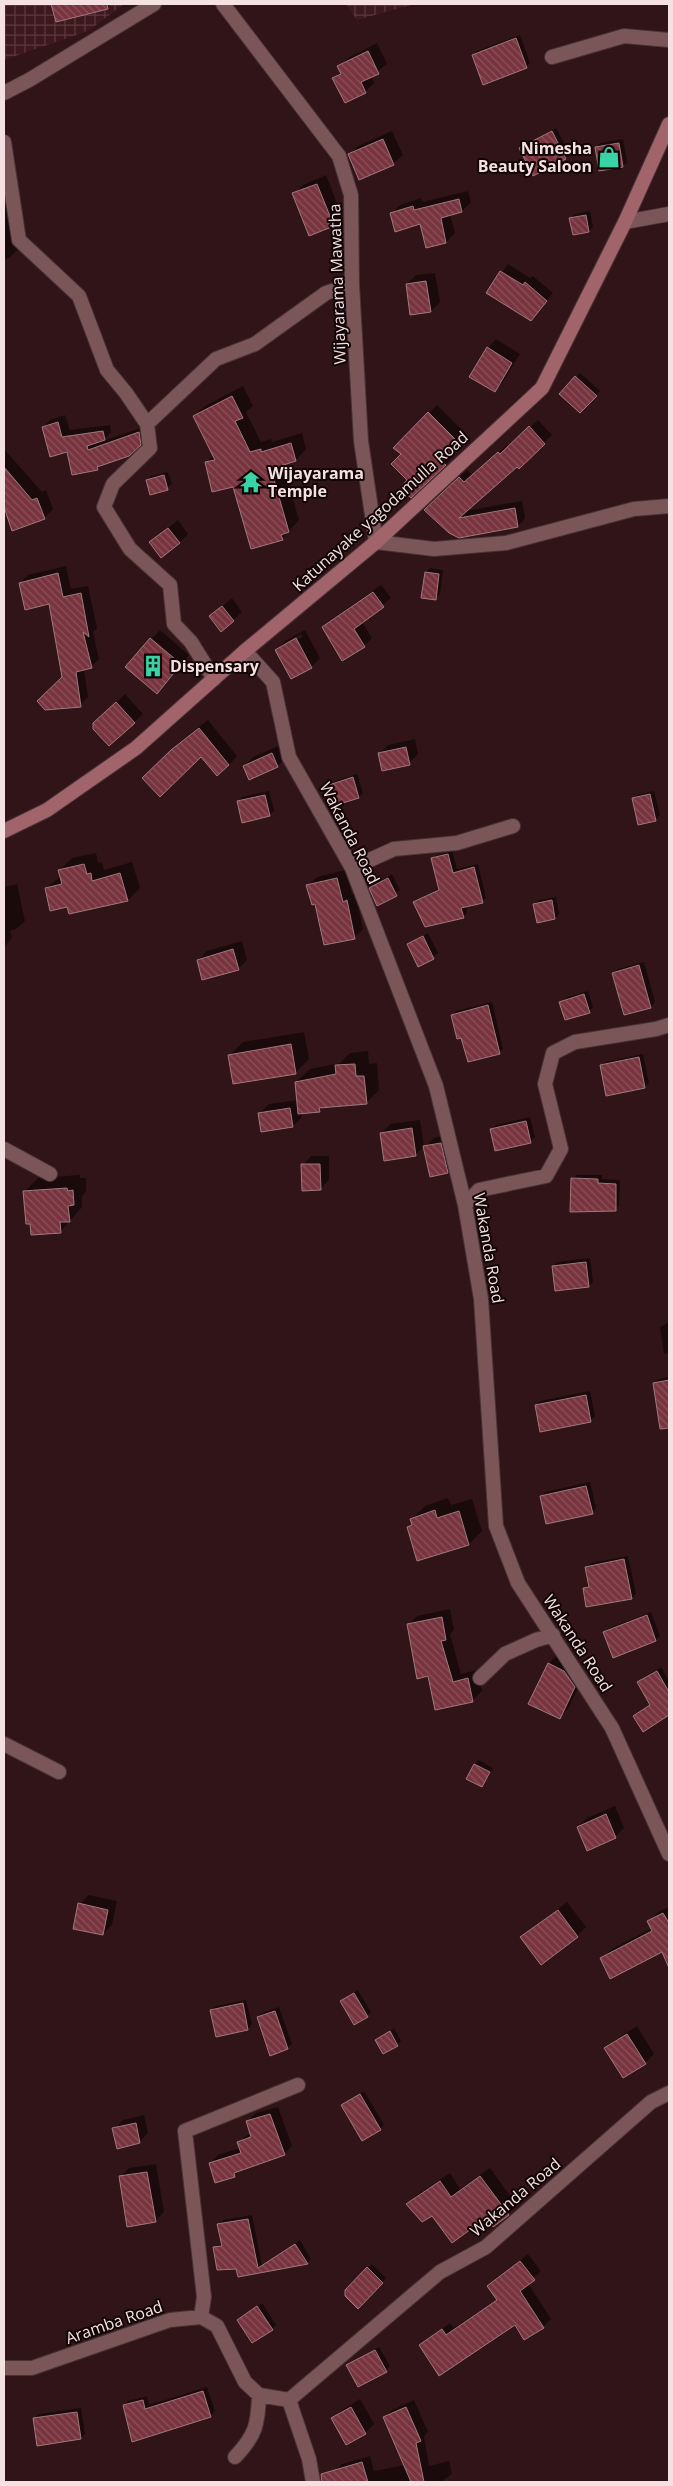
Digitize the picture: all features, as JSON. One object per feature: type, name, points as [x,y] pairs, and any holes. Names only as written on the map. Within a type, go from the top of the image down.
[{"type":"main road","name":"Katunayake yagodamulla Road","points":[[4,831],[47,810],[136,748],[245,651],[376,542],[542,388],[625,222],[669,124]]},
{"type":"street","points":[[4,93],[29,80],[154,4]]},
{"type":"street","name":"Wijayarama Mawatha","points":[[222,4],[339,156],[351,195],[352,284],[361,442],[376,542]]},
{"type":"street","points":[[552,57],[624,36],[669,40]]},
{"type":"street","points":[[4,142],[19,240],[80,296],[107,370],[148,428],[150,448],[113,484],[104,507],[130,549],[170,585],[174,624],[191,642],[214,679]]},
{"type":"street","points":[[625,222],[669,214]]},
{"type":"street","points":[[148,428],[216,359],[255,344],[326,293],[352,284]]},
{"type":"street","points":[[376,542],[434,549],[506,543],[634,509],[669,506]]},
{"type":"street","name":"Wakanda Road","points":[[245,651],[273,682],[289,756],[352,868],[436,1086],[465,1205],[481,1299],[496,1526],[518,1583],[612,1728],[669,1854]]},
{"type":"street","points":[[352,868],[394,849],[457,843],[513,826]]},
{"type":"street","points":[[465,1205],[479,1190],[546,1176],[561,1149],[545,1084],[553,1053],[575,1042],[656,1029],[669,1025]]},
{"type":"street","points":[[4,1149],[50,1174]]},
{"type":"street","points":[[480,1678],[505,1654],[536,1640],[553,1635]]},
{"type":"street","points":[[4,1744],[59,1772]]},
{"type":"street","points":[[298,2085],[185,2131],[204,2297],[201,2317],[217,2326],[246,2382],[259,2395],[289,2400],[309,2459],[313,2482]]},
{"type":"street","name":"Wakanda Road","points":[[289,2400],[440,2272],[486,2247],[651,2102],[669,2093]]},
{"type":"street","name":"Aramba Road","points":[[4,2368],[32,2368],[170,2320],[201,2317]]},
{"type":"street","points":[[235,2457],[250,2441],[258,2419],[259,2395]]},
{"type":"shaded area","points":[[4,4],[124,4],[88,31],[4,60]]},
{"type":"shaded area","points":[[346,4],[415,4],[357,20]]},
{"type":"building","points":[[51,4],[107,4],[108,9],[56,22]]},
{"type":"building","points":[[516,38],[527,68],[483,85],[472,55]]},
{"type":"building","points":[[368,51],[379,74],[361,82],[366,93],[345,103],[332,78],[341,74],[337,66]]},
{"type":"building","points":[[552,131],[566,159],[533,176],[519,148]]},
{"type":"building","points":[[383,139],[394,165],[359,180],[348,154]]},
{"type":"building","name":"Nimesha Beauty Saloon","points":[[619,143],[623,167],[599,171],[595,147]]},
{"type":"building","points":[[317,184],[334,226],[309,236],[292,193]]},
{"type":"building","points":[[459,199],[462,212],[441,218],[446,243],[426,248],[420,224],[395,232],[390,213],[413,206],[414,210]]},
{"type":"building","points":[[586,215],[589,232],[573,235],[569,218]]},
{"type":"building","points":[[500,271],[523,285],[525,282],[547,301],[531,321],[486,293]]},
{"type":"building","points":[[426,281],[431,312],[410,315],[406,284]]},
{"type":"building","points":[[487,347],[512,363],[495,392],[469,377]]},
{"type":"building","points":[[575,376],[597,396],[580,413],[559,394]]},
{"type":"building","points":[[232,396],[243,418],[235,421],[250,452],[261,449],[261,452],[291,443],[296,461],[271,469],[289,532],[281,535],[283,540],[251,549],[233,487],[212,492],[205,462],[215,460],[193,416]]},
{"type":"building","points":[[428,412],[459,443],[441,461],[446,465],[411,498],[400,488],[407,480],[391,464],[401,454],[393,448]]},
{"type":"building","points":[[58,422],[62,437],[103,431],[105,440],[87,446],[88,450],[139,432],[141,445],[129,456],[97,467],[98,470],[72,475],[67,452],[50,457],[42,427]]},
{"type":"building","points":[[529,426],[545,444],[519,469],[517,467],[459,518],[515,508],[518,527],[459,538],[449,533],[424,510],[459,477],[464,482],[498,452],[500,454]]},
{"type":"building","points":[[4,467],[32,500],[37,498],[45,519],[12,531],[4,507]]},
{"type":"building","points":[[164,475],[168,490],[150,495],[146,480]]},
{"type":"building","points":[[168,528],[180,543],[161,558],[149,542]]},
{"type":"building","points":[[425,572],[439,574],[436,600],[421,598]]},
{"type":"building","points":[[58,573],[63,597],[81,593],[89,637],[83,632],[92,668],[76,672],[81,707],[45,710],[37,701],[62,677],[49,604],[25,610],[19,583]]},
{"type":"building","points":[[373,592],[384,607],[354,629],[365,647],[342,661],[322,627]]},
{"type":"building","points":[[222,606],[234,621],[221,632],[209,616]]},
{"type":"building","name":"Dispensary","points":[[150,638],[181,664],[157,694],[125,667]]},
{"type":"building","points":[[296,638],[312,668],[291,679],[275,650]]},
{"type":"building","points":[[116,702],[135,723],[109,746],[93,729],[93,723]]},
{"type":"building","points":[[199,728],[229,765],[217,776],[201,757],[160,797],[142,778],[171,750]]},
{"type":"building","points":[[406,747],[410,765],[382,771],[378,753]]},
{"type":"building","points":[[272,753],[278,767],[249,780],[243,766]]},
{"type":"building","points":[[353,777],[359,798],[336,805],[329,785]]},
{"type":"building","points":[[650,794],[656,821],[638,825],[632,798]]},
{"type":"building","points":[[265,795],[270,816],[242,823],[237,801]]},
{"type":"building","points":[[448,854],[453,873],[474,867],[483,903],[461,908],[464,918],[425,927],[413,902],[439,890],[431,858]]},
{"type":"building","points":[[84,864],[87,874],[91,873],[92,881],[120,873],[128,901],[69,914],[67,907],[50,911],[45,888],[62,884],[58,870]]},
{"type":"building","points":[[337,878],[343,902],[347,900],[355,939],[324,945],[315,904],[312,905],[306,885]]},
{"type":"building","points":[[388,878],[397,896],[377,906],[369,888]]},
{"type":"building","points":[[552,900],[555,919],[537,923],[533,904]]},
{"type":"building","points":[[423,936],[434,959],[418,967],[407,944]]},
{"type":"building","points":[[233,949],[239,970],[202,980],[197,960]]},
{"type":"building","points":[[639,965],[651,1008],[624,1015],[612,973]]},
{"type":"building","points":[[584,994],[590,1013],[565,1020],[559,1002]]},
{"type":"building","points":[[488,1005],[500,1054],[468,1062],[461,1038],[457,1039],[451,1015]]},
{"type":"building","points":[[291,1044],[296,1074],[233,1084],[228,1055]]},
{"type":"building","points":[[639,1057],[645,1088],[606,1096],[600,1065]]},
{"type":"building","points":[[355,1064],[356,1076],[364,1076],[367,1104],[319,1108],[320,1112],[298,1114],[295,1082],[336,1074],[335,1065]]},
{"type":"building","points":[[290,1108],[293,1127],[261,1132],[258,1113]]},
{"type":"building","points":[[526,1121],[531,1143],[495,1151],[490,1129]]},
{"type":"building","points":[[412,1128],[416,1156],[384,1161],[380,1133]]},
{"type":"building","points":[[441,1143],[448,1173],[430,1177],[423,1146]]},
{"type":"building","points":[[301,1164],[320,1164],[321,1190],[302,1191]]},
{"type":"building","points":[[571,1178],[598,1179],[598,1183],[616,1184],[616,1211],[570,1212]]},
{"type":"building","points":[[67,1188],[68,1191],[73,1190],[74,1205],[68,1206],[70,1222],[60,1222],[61,1233],[31,1235],[30,1224],[26,1224],[23,1191]]},
{"type":"building","points":[[586,1262],[589,1287],[555,1291],[552,1266]]},
{"type":"building","points":[[669,1380],[669,1428],[660,1429],[653,1383]]},
{"type":"building","points":[[586,1395],[591,1422],[540,1432],[535,1405]]},
{"type":"building","points":[[586,1486],[593,1514],[546,1524],[540,1496]]},
{"type":"building","points":[[435,1510],[437,1518],[459,1511],[469,1545],[417,1561],[407,1527],[412,1525],[410,1519]]},
{"type":"building","points":[[624,1559],[632,1599],[586,1607],[583,1588],[589,1587],[585,1567]]},
{"type":"building","points":[[647,1615],[656,1641],[613,1658],[603,1632]]},
{"type":"building","points":[[442,1617],[446,1640],[441,1641],[453,1682],[468,1678],[473,1702],[435,1710],[428,1676],[417,1679],[407,1624]]},
{"type":"building","points":[[548,1663],[564,1671],[575,1687],[560,1719],[528,1704]]},
{"type":"building","points":[[657,1671],[669,1692],[669,1715],[643,1732],[633,1716],[650,1705],[637,1682]]},
{"type":"building","points":[[474,1764],[490,1772],[482,1787],[466,1779]]},
{"type":"building","points":[[606,1814],[616,1838],[587,1851],[577,1827]]},
{"type":"building","points":[[78,1903],[108,1910],[103,1935],[73,1929]]},
{"type":"building","points":[[558,1910],[578,1937],[541,1965],[520,1937]]},
{"type":"building","points":[[663,1913],[669,1923],[669,1968],[662,1952],[610,1979],[600,1958],[652,1931],[647,1921]]},
{"type":"building","points":[[354,1993],[368,2017],[354,2025],[340,2001]]},
{"type":"building","points":[[243,2003],[248,2030],[216,2037],[210,2010]]},
{"type":"building","points":[[275,2011],[288,2049],[270,2056],[257,2017]]},
{"type":"building","points":[[390,2031],[398,2046],[383,2054],[375,2040]]},
{"type":"building","points":[[627,2034],[646,2064],[623,2078],[604,2048]]},
{"type":"building","points":[[360,2094],[381,2130],[362,2141],[341,2105]]},
{"type":"building","points":[[270,2114],[285,2155],[234,2173],[235,2177],[215,2183],[209,2163],[241,2153],[237,2142],[251,2137],[246,2121]]},
{"type":"building","points":[[136,2123],[140,2143],[117,2149],[112,2128]]},
{"type":"building","points":[[147,2172],[156,2222],[127,2227],[119,2176]]},
{"type":"building","points":[[480,2176],[509,2215],[493,2227],[486,2218],[452,2243],[432,2216],[422,2222],[406,2204],[440,2181],[451,2197]]},
{"type":"building","points":[[248,2219],[258,2268],[295,2244],[308,2264],[238,2277],[236,2269],[217,2270],[213,2247],[222,2246],[217,2224]]},
{"type":"building","points":[[520,2261],[535,2280],[520,2291],[544,2328],[524,2340],[515,2325],[439,2376],[419,2345],[442,2329],[446,2335],[497,2300],[487,2286]]},
{"type":"building","points":[[367,2267],[383,2283],[358,2309],[345,2296],[345,2290]]},
{"type":"building","points":[[257,2306],[273,2330],[252,2343],[237,2320]]},
{"type":"building","points":[[375,2350],[387,2372],[358,2387],[346,2365]]},
{"type":"building","points":[[203,2391],[211,2417],[132,2442],[123,2405],[143,2400],[145,2409]]},
{"type":"building","points":[[351,2407],[366,2434],[346,2445],[331,2418]]},
{"type":"building","points":[[406,2407],[421,2441],[416,2443],[424,2482],[411,2482],[383,2417]]},
{"type":"building","points":[[77,2412],[81,2439],[37,2446],[33,2418]]},
{"type":"building","points":[[362,2462],[368,2482],[322,2482],[321,2474]]},
{"type":"place","name":"Nimesha Beauty Saloon","points":[[609,157]]},
{"type":"place","name":"Wijayarama Temple","points":[[251,482]]},
{"type":"place","name":"Dispensary","points":[[153,666]]}]
